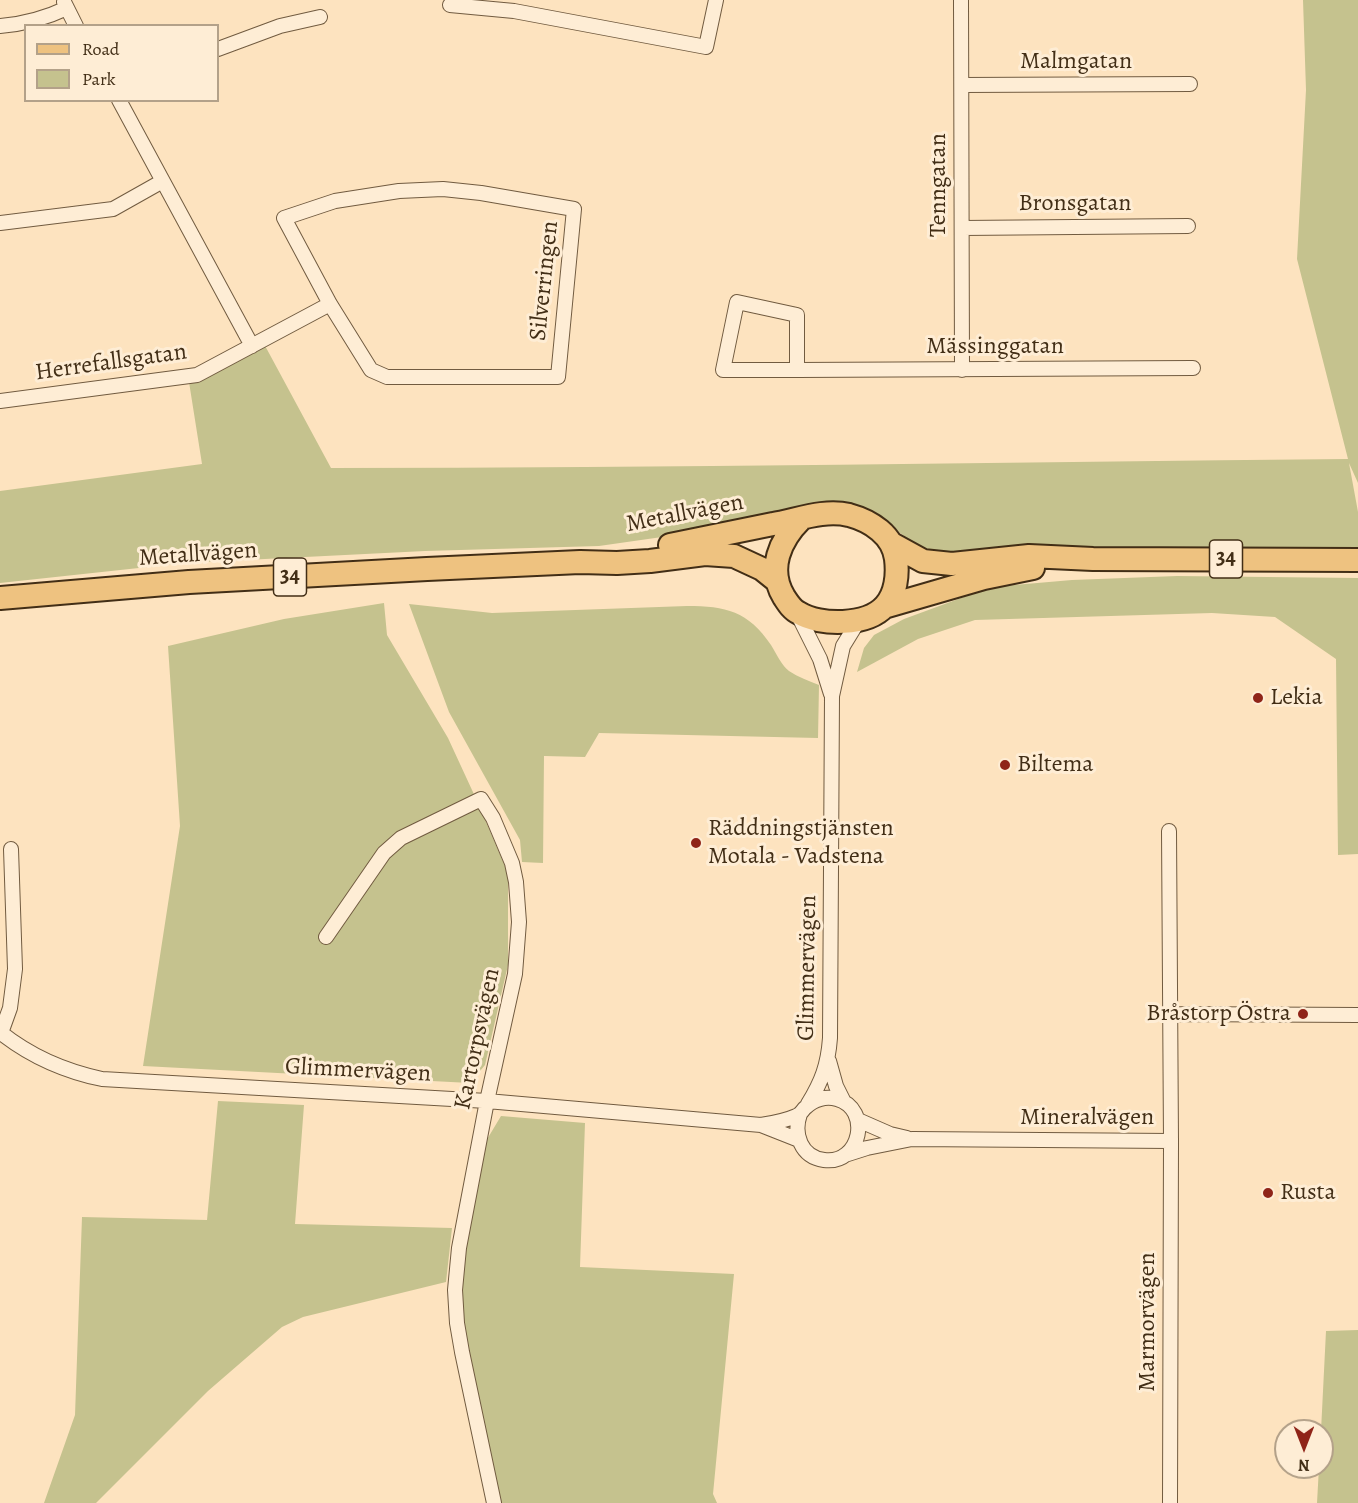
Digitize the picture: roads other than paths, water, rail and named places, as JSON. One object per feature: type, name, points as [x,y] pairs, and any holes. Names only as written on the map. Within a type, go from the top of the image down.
[{"type":"main road","name":"34","points":[[801,519],[831,513],[861,519],[883,533],[892,544],[923,561],[934,563],[952,564],[1029,556],[1093,559],[1358,560]]},
{"type":"main road","points":[[777,581],[776,564],[781,546],[791,528],[801,519]]},
{"type":"main road","name":"Metallvägen","points":[[580,562],[801,519]]},
{"type":"main road","points":[[884,607],[895,587],[897,576],[896,555],[892,544]]},
{"type":"main road","name":"Metallvägen","points":[[0,598],[201,582],[580,562],[628,563],[720,554],[734,556],[749,563],[777,581]]},
{"type":"main road","name":"34","points":[[777,581],[786,600],[797,613],[820,621],[835,622],[859,620],[884,607],[984,578],[1093,559]]},
{"type":"street","points":[[450,5],[513,11],[706,47],[716,0]]},
{"type":"street","name":"Tenngatan","points":[[961,0],[962,370]]},
{"type":"street","points":[[25,24],[46,18],[65,4],[75,24]]},
{"type":"street","points":[[219,49],[280,26],[320,17]]},
{"type":"street","points":[[0,26],[24,24]]},
{"type":"street","name":"Malmgatan","points":[[962,85],[1190,84]]},
{"type":"street","points":[[119,102],[252,346],[330,304]]},
{"type":"street","points":[[0,223],[113,209],[161,182]]},
{"type":"street","name":"Silverringen","points":[[443,189],[574,209],[558,376],[387,377],[371,370],[330,304],[284,218],[335,201],[399,191],[443,189]]},
{"type":"street","name":"Bronsgatan","points":[[962,228],[1188,226]]},
{"type":"street","name":"Mässinggatan","points":[[797,370],[796,315],[737,302],[723,370],[797,370],[962,370],[1193,368]]},
{"type":"street","name":"Herrefallsgatan","points":[[0,401],[197,375],[252,346]]},
{"type":"street","name":"Glimmervägen","points":[[797,613],[820,659],[831,696]]},
{"type":"street","name":"Glimmervägen","points":[[858,1120],[844,1102],[836,1086],[829,1061],[831,696],[843,646],[859,620]]},
{"type":"street","name":"Kartorpsvägen","points":[[326,937],[384,853],[401,838],[481,799],[493,818],[512,863],[519,922],[515,974],[459,1248],[455,1290],[462,1352],[494,1503]]},
{"type":"street","name":"Mineralvägen","points":[[858,1120],[890,1134],[912,1139],[1171,1141],[1169,831]]},
{"type":"street","points":[[1,1032],[10,1008],[15,969],[10,849]]},
{"type":"street","points":[[1171,1014],[1358,1015]]},
{"type":"street","name":"Glimmervägen","points":[[1,1032],[15,1044],[47,1061],[102,1079],[488,1101],[761,1125],[799,1140]]},
{"type":"street","name":"Glimmervägen","points":[[829,1061],[818,1088],[803,1110],[797,1127],[799,1140],[803,1148],[816,1158],[832,1160],[845,1155]]},
{"type":"street","name":"Glimmervägen","points":[[761,1125],[785,1120],[813,1102],[828,1098],[844,1102]]},
{"type":"street","points":[[845,1155],[851,1150],[859,1136],[858,1120]]},
{"type":"street","name":"Mineralvägen","points":[[845,1155],[912,1139]]},
{"type":"street","name":"Marmorvägen","points":[[1170,1503],[1171,1141]]},
{"type":"place","name":"Lekia","points":[[1258,698]]},
{"type":"place","name":"Biltema","points":[[1005,765]]},
{"type":"place","name":"Räddningstjänsten Motala - Vadstena","points":[[696,843]]},
{"type":"place","name":"Bråstorp Östra","points":[[1303,1014]]},
{"type":"place","name":"Rusta","points":[[1268,1193]]}]
